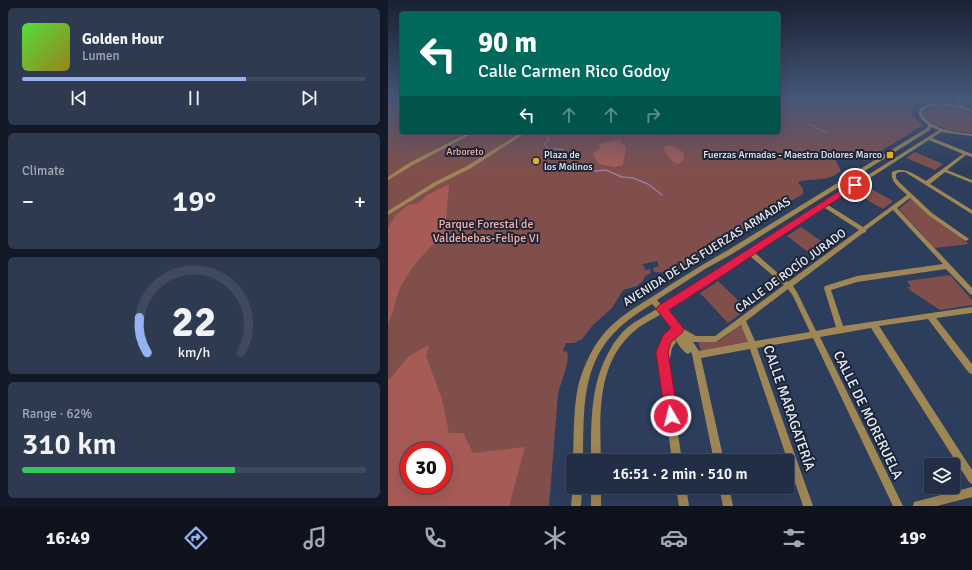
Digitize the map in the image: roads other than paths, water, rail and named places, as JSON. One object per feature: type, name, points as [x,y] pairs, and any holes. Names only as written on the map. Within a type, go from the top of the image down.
[{"type":"street","points":[[927,122],[948,131],[972,135]]},
{"type":"street","name":"AVENIDA DE LAS FUERZAS ARMADAS","points":[[578,454],[580,403],[584,380],[594,355],[605,338],[618,325],[631,314],[703,268],[929,129],[930,124]]},
{"type":"street","name":"AVENIDA DE LAS FUERZAS ARMADAS","points":[[596,454],[598,388],[604,368],[615,347],[625,335],[636,325],[725,270],[748,253],[928,138],[938,132],[948,131]]},
{"type":"street","points":[[388,179],[412,164],[469,134]]},
{"type":"street","points":[[388,213],[435,184],[469,167],[522,134]]},
{"type":"street","points":[[928,138],[972,156]]},
{"type":"street","points":[[926,184],[965,154]]},
{"type":"street","points":[[966,239],[930,214],[894,178],[894,172],[902,170],[906,171],[972,212]]},
{"type":"street","points":[[944,170],[972,182]]},
{"type":"street","name":"CALLE DE ROCÍO JURADO","points":[[676,337],[713,340],[864,231],[910,195]]},
{"type":"street","points":[[824,205],[864,231]]},
{"type":"street","points":[[894,208],[972,292]]},
{"type":"street","points":[[748,253],[752,254],[789,286]]},
{"type":"street","points":[[841,330],[827,288],[857,280],[948,266]]},
{"type":"street","name":"CALLE DE MORERUELA","points":[[789,286],[815,335],[898,506]]},
{"type":"street","points":[[653,300],[661,309],[676,337],[688,350]]},
{"type":"street","points":[[696,355],[873,324],[972,310]]},
{"type":"street","points":[[930,316],[972,370]]},
{"type":"street","name":"CALLE MARAGATERÍA","points":[[742,320],[753,346],[808,506]]},
{"type":"street","points":[[873,324],[972,479]]},
{"type":"street","points":[[667,355],[668,346],[676,337]]},
{"type":"street","points":[[676,454],[662,352],[667,339],[676,337],[694,350],[696,355],[717,454]]},
{"type":"street","points":[[918,506],[972,492]]},
{"type":"street","points":[[576,506],[577,494]]},
{"type":"street","points":[[596,494],[596,506]]},
{"type":"street","points":[[682,494],[684,506]]},
{"type":"street","points":[[725,494],[728,506]]},
{"type":"waterway","points":[[809,124],[827,133]]},
{"type":"waterway","points":[[548,134],[549,140],[544,144],[549,149],[562,149],[575,164]]},
{"type":"waterway","points":[[575,164],[596,171],[606,170],[622,177],[633,178],[648,184],[662,195]]},
{"type":"place","name":"Fuerzas Armadas - Maestra Dolores Marco","points":[[890,155]]},
{"type":"place","name":"Plaza de los Molinos","points":[[536,161]]},
{"type":"park label","name":"Arboreto","points":[[465,152]]},
{"type":"park label","name":"Parque Forestal de Valdebebas-Felipe VI","points":[[486,231]]}]
